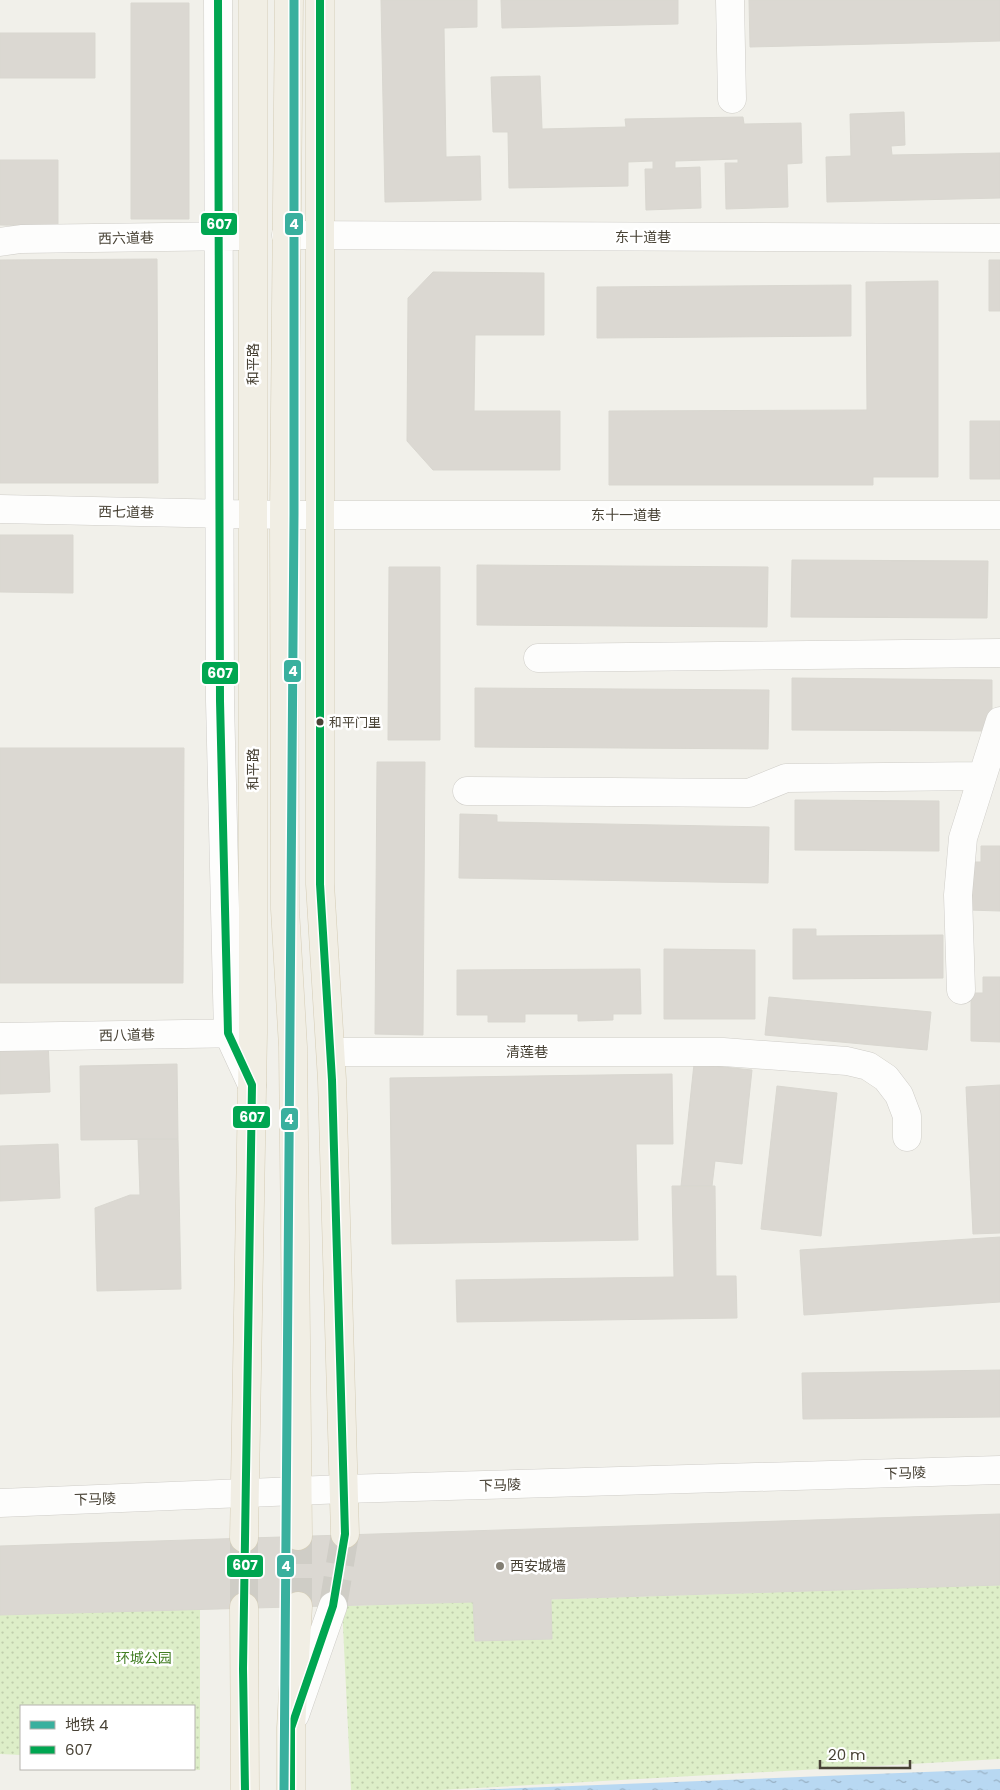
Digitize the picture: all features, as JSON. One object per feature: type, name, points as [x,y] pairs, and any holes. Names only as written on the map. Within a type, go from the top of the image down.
[{"type":"main road","name":"和平路","points":[[244,1538],[252,1085],[241,1033],[252,515],[253,0]]},
{"type":"main road","points":[[289,0],[284,515],[285,909],[293,1047],[298,1536]]},
{"type":"main road","points":[[320,0],[320,884],[331,1052],[345,1534]]},
{"type":"main road","points":[[291,1790],[291,1728],[298,1606]]},
{"type":"main road","points":[[244,1607],[245,1790]]},
{"type":"street","points":[[218,0],[220,701],[241,1033]]},
{"type":"street","points":[[730,0],[732,99]]},
{"type":"street","name":"东十道巷","points":[[286,235],[1000,238]]},
{"type":"street","name":"西六道巷","points":[[0,242],[21,240],[253,236]]},
{"type":"street","name":"西七道巷","points":[[0,509],[252,515]]},
{"type":"street","name":"东十一道巷","points":[[252,515],[1000,515]]},
{"type":"street","points":[[538,658],[1000,653]]},
{"type":"street","points":[[961,990],[958,895],[963,838],[1000,721]]},
{"type":"street","points":[[468,792],[749,793],[786,778],[982,776]]},
{"type":"street","name":"西八道巷","points":[[0,1037],[241,1033]]},
{"type":"street","name":"清莲巷","points":[[331,1052],[723,1052],[847,1060],[868,1066],[886,1078],[899,1095],[907,1116],[907,1137]]},
{"type":"street","name":"下马陵","points":[[0,1503],[344,1489],[1000,1470]]},
{"type":"street","points":[[291,1728],[332,1606]]},
{"type":"green space","points":[[1000,1585],[1000,1759],[440,1790],[351,1790],[342,1606]]},
{"type":"green space","name":"环城公园","points":[[200,1609],[200,1770],[195,1770],[195,1705],[20,1705],[20,1755],[0,1754],[0,1615]]},
{"type":"water","points":[[1000,1769],[1000,1790],[473,1790]]},
{"type":"building","points":[[381,0],[477,0],[477,27],[444,28],[446,157],[480,156],[481,200],[385,202]]},
{"type":"building","points":[[501,0],[678,0],[678,24],[502,28]]},
{"type":"building","points":[[749,0],[1000,0],[1000,41],[750,47]]},
{"type":"building","points":[[131,3],[189,3],[189,219],[131,219]]},
{"type":"building","points":[[0,33],[95,33],[95,78],[0,78]]},
{"type":"building","points":[[540,76],[542,129],[626,127],[625,119],[743,117],[744,124],[801,123],[802,163],[787,164],[788,207],[726,209],[725,163],[738,163],[738,159],[675,161],[675,168],[700,167],[701,208],[646,210],[645,169],[653,169],[653,161],[628,162],[628,186],[509,188],[508,132],[493,132],[491,77]]},
{"type":"building","points":[[904,112],[905,145],[891,146],[892,155],[1000,153],[1000,198],[827,202],[826,157],[851,156],[850,114]]},
{"type":"building","points":[[0,160],[58,160],[58,226],[0,225]]},
{"type":"building","points":[[157,259],[158,483],[0,483],[0,260]]},
{"type":"building","points":[[989,260],[1000,260],[1000,311],[989,311]]},
{"type":"building","points":[[433,272],[544,273],[544,335],[475,335],[474,411],[560,411],[560,470],[433,470],[407,441],[408,298]]},
{"type":"building","points":[[938,281],[938,477],[873,477],[873,485],[609,485],[609,411],[867,410],[866,282]]},
{"type":"building","points":[[851,285],[851,336],[597,338],[597,287]]},
{"type":"building","points":[[970,421],[1000,421],[1000,479],[970,479]]},
{"type":"building","points":[[0,535],[73,535],[73,593],[0,592]]},
{"type":"building","points":[[792,560],[988,561],[987,618],[791,617]]},
{"type":"building","points":[[477,565],[768,567],[767,627],[477,625]]},
{"type":"building","points":[[389,567],[440,567],[440,740],[388,740]]},
{"type":"building","points":[[792,678],[992,680],[992,731],[792,730]]},
{"type":"building","points":[[475,688],[769,690],[768,749],[475,747]]},
{"type":"building","points":[[0,748],[184,748],[183,983],[0,983]]},
{"type":"building","points":[[377,762],[425,762],[423,1035],[375,1034]]},
{"type":"building","points":[[795,800],[939,801],[939,851],[795,850]]},
{"type":"building","points":[[460,814],[497,815],[497,822],[769,827],[768,883],[459,878]]},
{"type":"building","points":[[981,846],[1000,846],[1000,911],[968,910],[969,862],[981,862]]},
{"type":"building","points":[[793,929],[816,929],[816,936],[943,935],[943,978],[793,979]]},
{"type":"building","points":[[664,949],[755,950],[755,1019],[664,1019]]},
{"type":"building","points":[[640,969],[641,1014],[613,1014],[613,1020],[578,1021],[578,1014],[525,1014],[525,1022],[488,1022],[488,1015],[457,1015],[457,970]]},
{"type":"building","points":[[983,977],[1000,977],[1000,1042],[971,1041],[971,993],[983,993]]},
{"type":"building","points":[[769,997],[931,1012],[927,1050],[765,1035]]},
{"type":"building","points":[[48,1039],[50,1092],[0,1094],[0,1041]]},
{"type":"building","points":[[177,1064],[178,1139],[81,1140],[80,1066]]},
{"type":"building","points":[[694,1064],[752,1070],[742,1164],[715,1161],[712,1186],[681,1186]]},
{"type":"building","points":[[672,1074],[673,1144],[636,1144],[638,1240],[392,1244],[390,1078]]},
{"type":"building","points":[[1000,1085],[1000,1233],[973,1234],[966,1087]]},
{"type":"building","points":[[777,1086],[837,1093],[821,1236],[761,1229]]},
{"type":"building","points":[[138,1139],[178,1139],[181,1289],[97,1291],[95,1208],[130,1195],[140,1195]]},
{"type":"building","points":[[58,1144],[60,1198],[0,1201],[0,1146]]},
{"type":"building","points":[[672,1186],[715,1186],[716,1276],[736,1276],[737,1318],[457,1322],[456,1280],[674,1277]]},
{"type":"building","points":[[1000,1237],[1000,1302],[804,1315],[800,1250]]},
{"type":"building","points":[[1000,1370],[1000,1417],[803,1419],[802,1373]]},
{"type":"building","name":"西安城墙","points":[[1000,1514],[1000,1585],[551,1599],[552,1639],[475,1641],[473,1602],[0,1615],[0,1546]]},
{"type":"tunnel","points":[[333,1606],[345,1534]]},
{"type":"tunnel","points":[[298,1536],[298,1606]]},
{"type":"tunnel","points":[[244,1538],[244,1607]]},
{"type":"metro line","name":"4","points":[[284,1790],[294,514],[294,0]]},
{"type":"transit line","name":"607","points":[[218,0],[220,701],[228,1033],[252,1085],[243,1669],[245,1790]]},
{"type":"transit line","name":"607","points":[[291,1790],[291,1728],[333,1606],[345,1534],[332,1080],[320,884],[320,0]]},
{"type":"place","name":"和平门里","points":[[320,722]]},
{"type":"place","name":"西安城墙","points":[[500,1566]]}]
